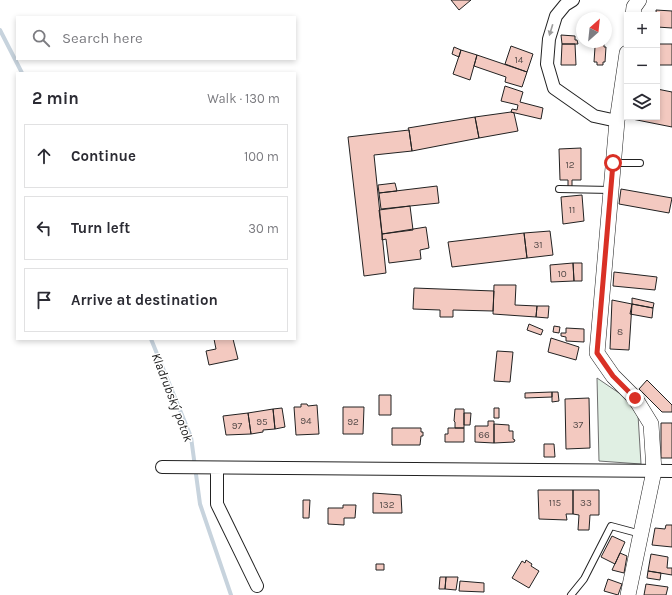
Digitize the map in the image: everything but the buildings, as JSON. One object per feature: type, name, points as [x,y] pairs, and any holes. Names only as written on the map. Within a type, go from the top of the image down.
[{"type":"street","points":[[573,0],[564,5],[556,16],[549,39],[547,64],[554,88],[594,116],[617,121]]},
{"type":"street","points":[[633,12],[634,7],[639,0]]},
{"type":"street","points":[[624,73],[617,121],[597,353],[613,376],[635,398],[651,424],[654,471],[628,595]]},
{"type":"street","points":[[162,467],[672,471]]},
{"type":"street","points":[[217,468],[217,504],[257,586]]},
{"type":"lane","points":[[613,163],[640,162]]},
{"type":"lane","points":[[559,189],[611,190]]},
{"type":"lane","points":[[572,595],[584,580],[611,526],[640,534]]},
{"type":"green space","points":[[597,378],[622,395],[638,415],[641,464],[599,461]]},
{"type":"waterway","name":"Kladrubský potok","points":[[0,30],[21,72]]},
{"type":"waterway","name":"Kladrubský potok","points":[[151,340],[191,437],[200,504],[231,595]]},
{"type":"route","points":[[613,163],[597,353],[613,376],[635,398]]}]
